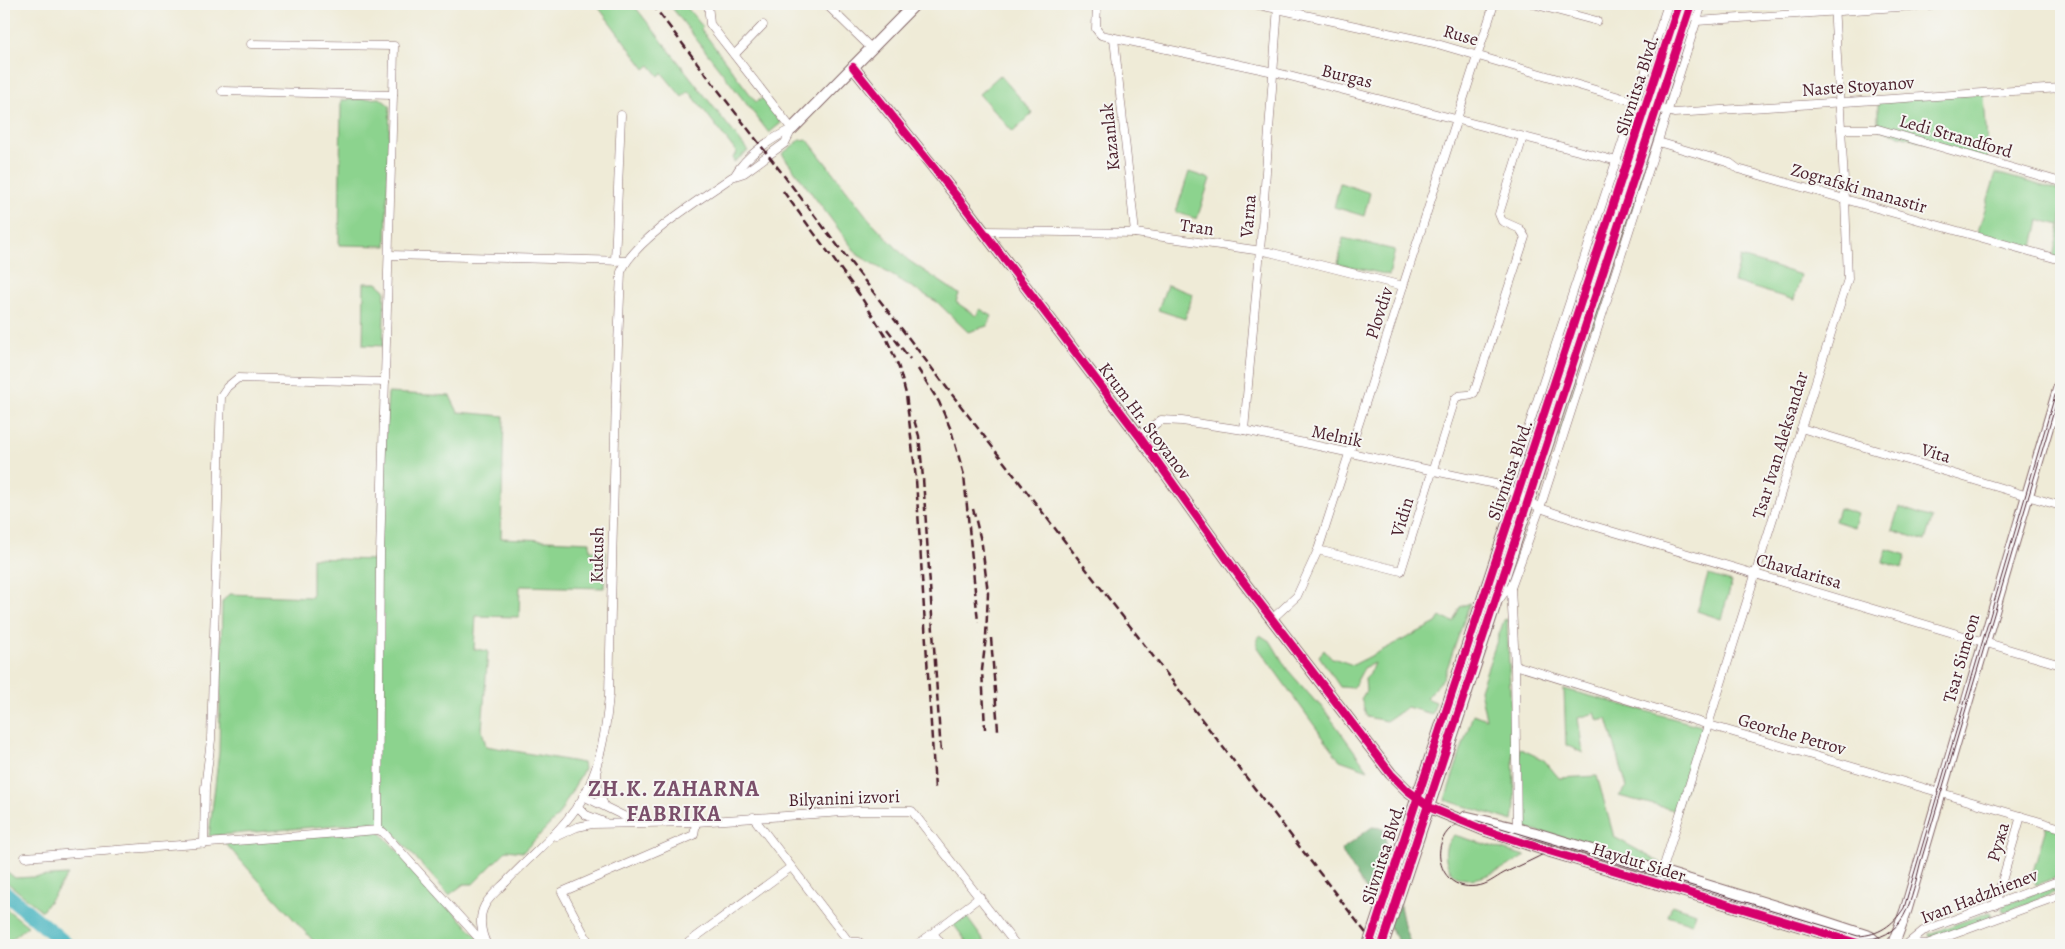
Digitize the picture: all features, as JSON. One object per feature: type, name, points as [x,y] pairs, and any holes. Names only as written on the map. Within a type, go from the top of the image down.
[{"type":"main road","name":"Slivnitsa Blvd.","points":[[1382,945],[1490,614],[1535,505],[1680,4]]},
{"type":"main road","name":"Slivnitsa Blvd.","points":[[1368,945],[1448,706],[1513,491],[1652,106],[1691,4]]},
{"type":"street","points":[[708,4],[710,24],[792,129],[915,4]]},
{"type":"street","points":[[826,4],[871,48]]},
{"type":"street","name":"Burgas","points":[[1097,4],[1096,30],[1101,35],[1274,72],[1616,161]]},
{"type":"street","name":"Ruse","points":[[1254,4],[1278,6],[1434,43],[1652,106]]},
{"type":"street","name":"Plovdiv","points":[[1272,619],[1297,596],[1318,550],[1494,4]]},
{"type":"street","points":[[1533,4],[1597,21]]},
{"type":"street","name":"Slivnitsa Blvd.","points":[[1652,106],[1668,4]]},
{"type":"street","name":"Slivnitsa Blvd.","points":[[1513,491],[1616,161],[1652,106],[1696,21],[1702,4]]},
{"type":"street","points":[[1696,21],[1834,8],[1941,4]]},
{"type":"street","name":"Varna","points":[[1244,430],[1260,251],[1278,6]]},
{"type":"street","name":"Tsar Ivan Aleksandar","points":[[1658,884],[1848,279],[1834,8]]},
{"type":"street","points":[[735,54],[763,25]]},
{"type":"street","name":"Kazanlak","points":[[1114,38],[1135,233]]},
{"type":"street","points":[[251,44],[394,46],[390,255],[380,554],[378,830]]},
{"type":"street","name":"Krum Hr. Stoyanov","points":[[853,67],[983,231],[1139,436],[1180,491],[1214,542],[1272,619],[1391,774],[1411,794]]},
{"type":"street","name":"Naste Stoyanov","points":[[1652,106],[1674,113],[2061,88]]},
{"type":"street","points":[[222,91],[393,95]]},
{"type":"street","points":[[1515,840],[1518,828],[1515,665],[1511,588],[1535,505],[1658,142],[1652,106]]},
{"type":"street","points":[[614,261],[621,115]]},
{"type":"street","name":"Kukush","points":[[486,945],[481,926],[485,904],[525,861],[551,839],[584,796],[597,767],[608,718],[618,302],[621,272],[632,253],[650,237],[735,175],[744,173],[785,143],[792,129]]},
{"type":"street","name":"Ledi Strandford","points":[[1841,129],[1878,129],[2061,182]]},
{"type":"street","name":"Vidin","points":[[1318,550],[1401,571],[1455,399],[1457,396],[1474,393],[1525,237],[1520,229],[1502,222],[1499,214],[1523,137]]},
{"type":"street","name":"Zografski manastir","points":[[1658,142],[1730,163],[1738,169],[2054,258]]},
{"type":"street","name":"Tran","points":[[983,231],[1135,233],[1260,251],[1403,286]]},
{"type":"street","points":[[390,255],[626,261]]},
{"type":"street","points":[[204,844],[204,788],[212,740],[221,396],[227,387],[238,378],[385,382]]},
{"type":"street","name":"Tsar Simeon","points":[[1893,945],[1906,910],[2061,381]]},
{"type":"street","name":"Melnik","points":[[1139,436],[1155,423],[1166,420],[1244,430],[1513,491],[1535,505]]},
{"type":"street","points":[[2050,420],[2061,423]]},
{"type":"street","name":"Vita","points":[[1801,428],[2061,506]]},
{"type":"street","name":"Chavdaritsa","points":[[1535,505],[1642,542],[2061,665]]},
{"type":"street","name":"Slivnitsa Blvd.","points":[[1490,614],[1504,593],[1511,588]]},
{"type":"street","name":"Georche Petrov","points":[[1515,665],[1709,725],[2061,828]]},
{"type":"street","points":[[597,767],[598,791],[604,805]]},
{"type":"street","name":"Haydut Sider","points":[[1411,794],[1442,813],[1515,840],[1864,945]]},
{"type":"street","name":"Bilyanini izvori","points":[[584,796],[638,823]]},
{"type":"street","name":"Bilyanini izvori","points":[[577,806],[586,815],[608,824]]},
{"type":"street","name":"Bilyanini izvori","points":[[551,839],[577,827],[608,824],[696,822],[753,817],[912,811],[1016,945]]},
{"type":"street","name":"Haydut Sider","points":[[1442,813],[1518,828],[1870,936],[1878,945]]},
{"type":"street","name":"Ружа","points":[[1995,905],[2021,816]]},
{"type":"street","points":[[753,817],[848,942],[859,942],[862,945]]},
{"type":"street","points":[[590,945],[562,892],[694,835],[696,822]]},
{"type":"street","points":[[24,857],[378,830],[383,832],[486,945]]},
{"type":"street","points":[[685,945],[791,866]]},
{"type":"street","name":"Ivan Hadzhienev","points":[[1908,944],[1923,931],[2061,880]]},
{"type":"street","name":"Ivan Hadzhienev","points":[[1908,944],[1927,944],[2061,895]]},
{"type":"street","points":[[917,945],[980,897]]},
{"type":"street","points":[[932,933],[942,945]]},
{"type":"green space","points":[[596,4],[633,4],[748,151],[734,162],[733,157],[737,153],[689,91],[682,97],[662,73],[659,76],[650,65],[645,69]]},
{"type":"green space","points":[[669,4],[684,4],[703,27],[701,29],[756,102],[763,98],[781,123],[769,133]]},
{"type":"green space","points":[[1000,75],[1033,113],[1013,132],[979,94]]},
{"type":"green space","points":[[1984,94],[1988,160],[1878,129],[1878,100]]},
{"type":"green space","points":[[380,98],[390,106],[386,246],[339,245],[341,100]]},
{"type":"green space","points":[[1638,108],[1518,481],[1514,480]]},
{"type":"green space","points":[[1662,123],[1561,438],[1558,437],[1656,129]]},
{"type":"green space","points":[[807,139],[869,219],[908,260],[959,294],[956,302],[976,316],[980,309],[992,316],[987,326],[968,332],[937,302],[858,255],[782,154],[800,140]]},
{"type":"green space","points":[[1189,172],[1210,179],[1197,219],[1176,212]]},
{"type":"green space","points":[[1996,173],[2061,191],[2061,259],[2053,257],[2060,225],[2039,220],[2032,251],[1977,235]]},
{"type":"green space","points":[[1340,183],[1370,193],[1364,216],[1334,207]]},
{"type":"green space","points":[[1343,238],[1395,250],[1389,275],[1338,264]]},
{"type":"green space","points":[[1741,257],[1801,275],[1794,300],[1734,282]]},
{"type":"green space","points":[[364,283],[377,283],[385,290],[383,346],[363,345]]},
{"type":"green space","points":[[1167,285],[1193,294],[1185,319],[1158,310]]},
{"type":"green space","points":[[388,393],[450,396],[458,412],[504,416],[501,538],[590,542],[590,550],[606,551],[604,588],[520,586],[519,617],[476,616],[474,649],[488,651],[482,730],[486,746],[583,763],[584,769],[558,816],[523,852],[507,850],[473,884],[464,884],[449,895],[387,826],[373,822],[209,836],[219,752],[222,602],[229,594],[312,597],[312,558],[376,560]]},
{"type":"green space","points":[[1899,507],[1932,518],[1925,541],[1892,530]]},
{"type":"green space","points":[[1839,508],[1858,514],[1854,527],[1835,521]]},
{"type":"green space","points":[[1887,549],[1906,555],[1902,568],[1883,562]]},
{"type":"green space","points":[[1708,575],[1732,582],[1721,619],[1697,611]]},
{"type":"green space","points":[[1470,603],[1444,677],[1426,698],[1436,702],[1432,714],[1407,707],[1386,721],[1367,717],[1361,699],[1366,691],[1365,679],[1369,675],[1374,663],[1364,668],[1353,688],[1340,687],[1319,656],[1324,650],[1330,657],[1353,665],[1436,623],[1440,617],[1453,622],[1460,607]]},
{"type":"green space","points":[[1507,619],[1515,805],[1513,821],[1445,800],[1473,714],[1486,719],[1480,690],[1504,620]]},
{"type":"green space","points":[[1260,635],[1271,642],[1287,669],[1315,701],[1321,705],[1368,770],[1340,760],[1335,754],[1257,646],[1257,639]]},
{"type":"green space","points":[[1564,689],[1705,727],[1678,811],[1619,796],[1627,787],[1607,719],[1598,721],[1595,713],[1578,718],[1583,753],[1566,745]]},
{"type":"green space","points":[[1519,748],[1544,760],[1559,778],[1597,776],[1614,837],[1661,863],[1660,868],[1521,827]]},
{"type":"green space","points":[[2047,824],[2061,828],[2061,876],[2036,885],[2032,875]]},
{"type":"green space","points":[[1372,827],[1383,828],[1405,929],[1411,945],[1401,945],[1341,850]]},
{"type":"green space","points":[[378,830],[485,945],[317,945],[224,842]]},
{"type":"green space","points":[[1454,835],[1525,856],[1494,873],[1469,879],[1459,877],[1451,871],[1445,855],[1447,846]]},
{"type":"green space","points":[[4,869],[15,878],[68,875],[42,911],[4,880]]},
{"type":"green space","points":[[2056,885],[2060,887],[2056,892],[2009,911],[2003,911],[2002,907],[2005,905]]},
{"type":"green space","points":[[1672,905],[1696,913],[1692,924],[1668,916]]},
{"type":"green space","points":[[4,907],[28,926],[7,943],[4,940]]},
{"type":"green space","points":[[963,912],[987,945],[969,945],[951,921]]},
{"type":"green space","points":[[1989,912],[1992,913],[1991,918],[1931,941],[1929,934]]},
{"type":"waterway","points":[[4,892],[67,945]]},
{"type":"tram line","points":[[2061,375],[1904,908],[1890,924],[1872,934],[1858,936],[1478,821],[1461,823],[1449,830],[1442,841],[1440,855],[1442,868],[1449,879],[1461,885],[1481,885],[1549,851],[1562,850],[1857,939],[1874,938],[1887,934],[1897,926],[1910,903],[2061,387]]},
{"type":"railway","points":[[652,4],[1375,945]]},
{"type":"railway","points":[[783,191],[859,294]]},
{"type":"railway","points":[[856,289],[886,337],[899,368],[906,394],[916,479],[935,789]]},
{"type":"railway","points":[[887,329],[910,359]]},
{"type":"railway","points":[[918,369],[939,402],[951,430],[964,475],[978,622]]},
{"type":"railway","points":[[914,420],[919,436],[923,478],[941,754]]},
{"type":"railway","points":[[973,509],[982,545],[988,593],[982,670],[985,729]]},
{"type":"railway","points":[[991,638],[998,730]]},
{"type":"cycle path","points":[[1369,945],[1679,4]]},
{"type":"cycle path","points":[[1382,945],[1691,4]]},
{"type":"cycle path","points":[[853,67],[958,198],[1139,436],[1239,576],[1391,774],[1407,790],[1431,808],[1482,829],[1549,851],[1864,945]]},
{"type":"district","name":"ZH.K. ZAHARNA FABRIKA","points":[[674,800]]}]
